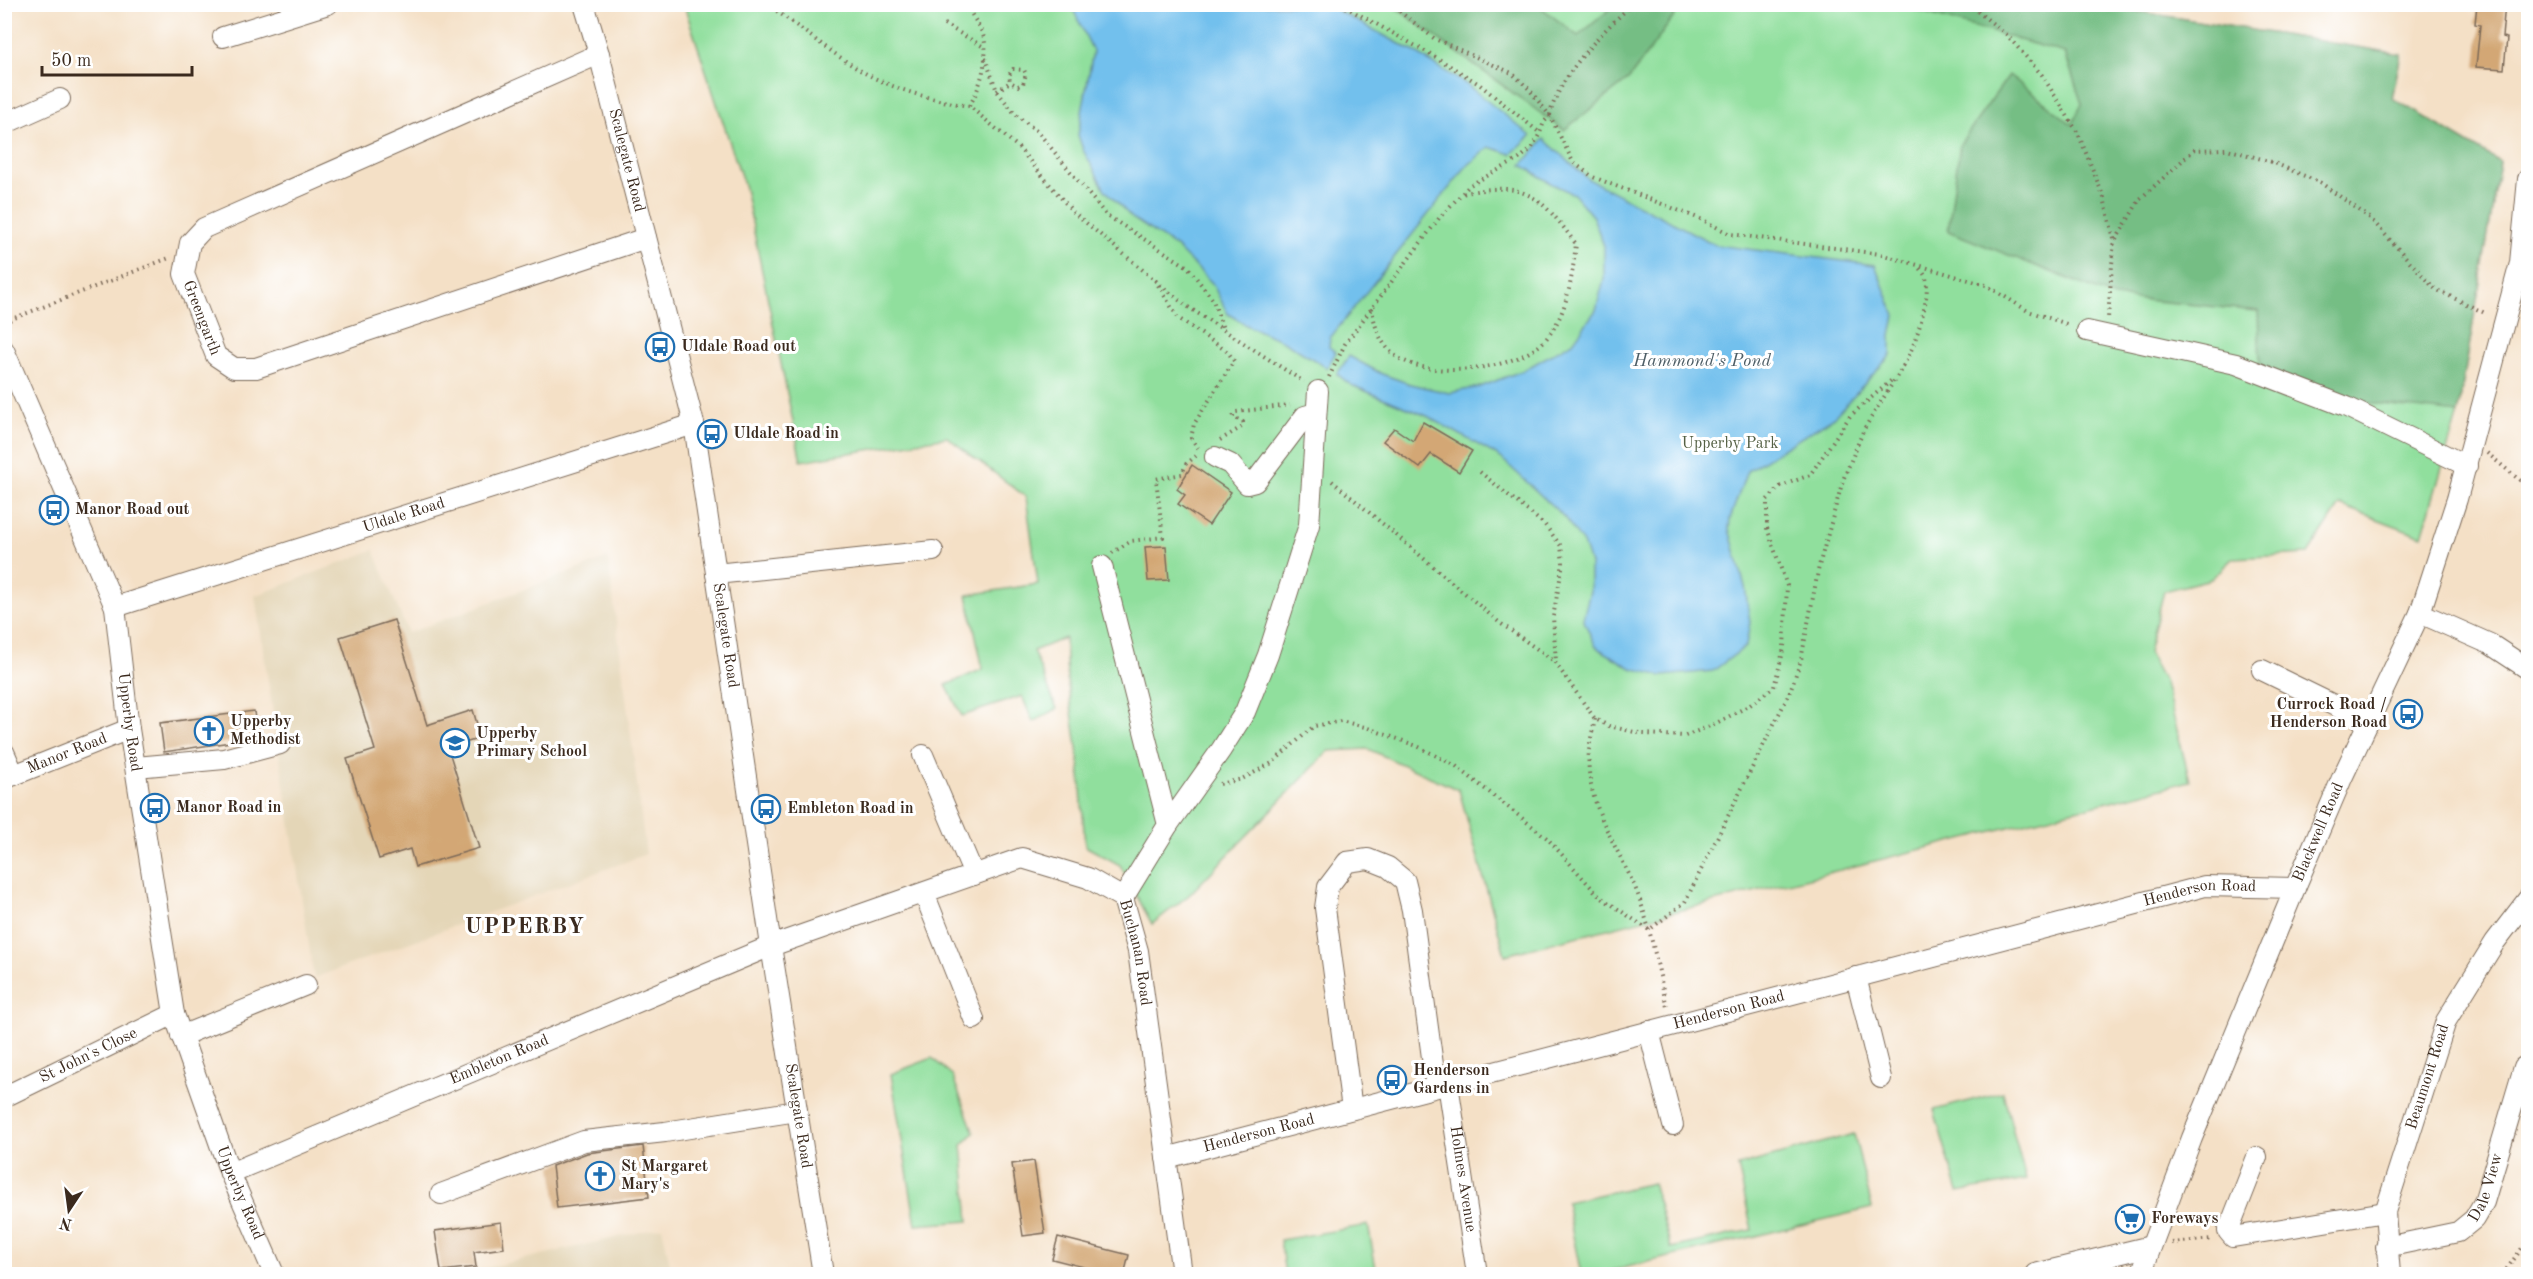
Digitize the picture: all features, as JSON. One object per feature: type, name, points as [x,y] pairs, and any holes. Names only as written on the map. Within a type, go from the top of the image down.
[{"type":"street","points":[[223,37],[328,4]]},
{"type":"street","name":"Scalegate Road","points":[[584,4],[599,54],[694,424],[771,946],[823,1275]]},
{"type":"street","points":[[189,250],[190,243],[204,228],[599,54]]},
{"type":"street","points":[[4,124],[60,99]]},
{"type":"street","name":"Blackwell Road","points":[[2141,1275],[2192,1138],[2295,888],[2342,777],[2420,613],[2467,466],[2489,388],[2520,263],[2529,179]]},
{"type":"street","name":"Greengarth","points":[[189,250],[184,274],[216,356],[234,368],[256,368],[646,238]]},
{"type":"street","points":[[2097,333],[2236,364],[2347,407],[2467,466]]},
{"type":"street","name":"Upperby Road","points":[[4,350],[115,607],[129,729],[174,1014],[267,1272]]},
{"type":"street","points":[[1123,898],[1168,825],[1245,712],[1264,664],[1309,525],[1318,391]]},
{"type":"street","points":[[1208,455],[1230,464],[1247,484],[1255,482],[1305,416],[1316,412]]},
{"type":"street","name":"Uldale Road","points":[[115,607],[694,424]]},
{"type":"street","points":[[716,574],[933,551]]},
{"type":"street","points":[[1102,566],[1168,825]]},
{"type":"street","points":[[2420,613],[2490,644],[2529,669]]},
{"type":"street","points":[[2262,670],[2368,722]]},
{"type":"street","name":"Manor Road","points":[[9,777],[129,729]]},
{"type":"street","points":[[136,767],[224,759],[280,744]]},
{"type":"street","points":[[4,752],[9,777]]},
{"type":"street","points":[[923,755],[974,875]]},
{"type":"street","name":"Buchanan Road","points":[[771,946],[1022,858],[1088,878],[1123,898],[1138,951],[1182,1275]]},
{"type":"street","name":"Holmes Avenue","points":[[1352,1109],[1325,909],[1328,887],[1347,862],[1368,860],[1388,867],[1405,881],[1477,1275]]},
{"type":"street","name":"Henderson Road","points":[[1166,1158],[2205,886],[2295,888]]},
{"type":"street","points":[[924,893],[974,1019]]},
{"type":"street","name":"Beaumont Road","points":[[2390,1275],[2385,1212],[2446,1021],[2495,942],[2529,899]]},
{"type":"street","name":"Embleton Road","points":[[230,1173],[771,946]]},
{"type":"street","points":[[1856,977],[1881,1078]]},
{"type":"street","points":[[181,1036],[306,985]]},
{"type":"street","name":"St John's Close","points":[[4,1097],[174,1014]]},
{"type":"street","points":[[1649,1031],[1673,1125]]},
{"type":"street","name":"Dale View","points":[[2386,1247],[2458,1232],[2474,1219],[2484,1202],[2524,1067]]},
{"type":"street","points":[[441,1194],[584,1141],[665,1132],[797,1111]]},
{"type":"street","points":[[2256,1157],[2228,1231],[2233,1238],[2385,1212]]},
{"type":"street","points":[[2035,1275],[2151,1246]]},
{"type":"path","points":[[767,4],[864,72],[909,92],[969,106],[1018,147],[1073,212],[1185,305],[1318,391]]},
{"type":"path","points":[[966,4],[984,37],[985,47],[985,57],[976,96],[969,106]]},
{"type":"path","points":[[1340,4],[1434,56],[1479,84],[1540,133]]},
{"type":"path","points":[[1390,4],[1435,39],[1512,73],[1529,89],[1550,116],[1573,162],[1593,177],[1704,220],[1730,234],[1880,254],[1986,285],[2028,311],[2097,333],[2114,245],[2139,199],[2194,150],[2227,149],[2272,162],[2321,183],[2370,218],[2435,289],[2487,314],[2507,315]]},
{"type":"path","points":[[1208,455],[1211,444],[1242,427],[1243,422],[1233,417],[1236,412],[1294,404],[1318,391],[1334,371],[1345,344],[1440,217],[1462,194],[1485,176],[1520,159],[1532,148],[1544,122],[1550,116],[1553,99],[1568,74],[1633,4]]},
{"type":"path","points":[[1968,4],[2006,34],[2034,67],[2078,133],[2104,198],[2114,245]]},
{"type":"path","points":[[944,24],[985,47]]},
{"type":"path","points":[[985,57],[997,91],[1015,114],[1038,132],[1106,215],[1188,267],[1213,300],[1223,330]]},
{"type":"path","points":[[1013,69],[1024,70],[1026,74],[1023,84],[1013,85],[1010,82],[1013,69]]},
{"type":"path","points":[[997,91],[1010,82]]},
{"type":"path","points":[[1372,308],[1375,326],[1390,351],[1412,363],[1431,368],[1496,367],[1533,351],[1547,338],[1566,303],[1576,244],[1552,211],[1521,190],[1488,188],[1462,194]]},
{"type":"path","points":[[4,322],[189,250]]},
{"type":"path","points":[[1649,930],[1684,902],[1790,694],[1801,660],[1819,566],[1842,480],[1864,429],[1908,359],[1924,311],[1926,278],[1918,266]]},
{"type":"path","points":[[1155,280],[1178,318],[1228,352],[1234,361],[1194,424],[1191,438],[1208,455]]},
{"type":"path","points":[[1313,465],[1500,622],[1556,663],[1595,719],[1609,726],[1643,734],[1685,736],[1724,720],[1750,705],[1774,687],[1784,648],[1787,586],[1767,528],[1767,500],[1781,486],[1810,475],[1850,416],[1894,378],[1904,365]]},
{"type":"path","points":[[2473,443],[2511,470],[2529,487]]},
{"type":"path","points":[[1102,566],[1103,559],[1131,541],[1163,537],[1156,479],[1182,474],[1186,464],[1208,455]]},
{"type":"path","points":[[1480,472],[1545,525],[1561,546],[1563,563],[1554,617],[1556,663]]},
{"type":"path","points":[[1595,719],[1589,752],[1590,779],[1601,820],[1637,892],[1649,930],[1671,1026]]},
{"type":"path","points":[[1214,786],[1242,779],[1272,763],[1314,726],[1341,721],[1365,727],[1417,746],[1456,766],[1547,838],[1599,896],[1649,930]]},
{"type":"path","points":[[2151,1246],[2233,1238]]},
{"type":"path","points":[[2503,1275],[2529,1240]]},
{"type":"shaded area","name":"Upperby Primary School","points":[[374,550],[408,633],[608,558],[646,854],[314,978],[255,596]]},
{"type":"shaded area","points":[[662,1227],[672,1274],[460,1274]]},
{"type":"green space","name":"Upperby Park","points":[[684,5],[2098,5],[2401,54],[2392,98],[2500,162],[2458,413],[2422,536],[2340,505],[2308,554],[2233,558],[2211,579],[2164,591],[2148,652],[2165,683],[2190,781],[1505,955],[1459,790],[1368,749],[1329,751],[1189,895],[1152,924],[1120,865],[1085,846],[1079,760],[1067,679],[1065,638],[1033,651],[1057,709],[1033,722],[1022,696],[962,716],[946,685],[983,669],[967,595],[1038,584],[1026,497],[947,437],[801,461],[745,188]]},
{"type":"green space","points":[[1392,5],[1538,5],[1578,36],[1615,5],[1677,5],[1680,8],[1629,79],[1564,130]]},
{"type":"green space","points":[[1898,5],[2098,5],[2401,54],[2392,98],[2500,162],[2458,413],[2261,390],[2258,311],[2114,297],[1948,231],[1960,144],[2009,75],[2072,124],[2082,104],[2065,53]]},
{"type":"green space","points":[[932,1058],[952,1075],[974,1133],[962,1145],[969,1221],[916,1225],[891,1074]]},
{"type":"green space","points":[[2003,1092],[2026,1180],[1958,1192],[1934,1110]]},
{"type":"green space","points":[[1854,1134],[1872,1208],[1598,1274],[1581,1274],[1566,1202],[1653,1183],[1671,1248],[1752,1230],[1738,1166]]},
{"type":"green space","points":[[1368,1225],[1377,1274],[1285,1274],[1280,1240]]},
{"type":"water","points":[[1071,5],[1330,5],[1413,51],[1466,84],[1531,136],[1511,154],[1489,147],[1465,168],[1330,338],[1329,347],[1336,352],[1327,368],[1285,342],[1246,325],[1228,314],[1212,283],[1176,247],[1132,218],[1105,190],[1083,150],[1078,135],[1093,51]]},
{"type":"water","name":"Hammond's Pond","points":[[1544,139],[1588,179],[1716,245],[1875,265],[1895,316],[1891,336],[1891,355],[1833,418],[1747,471],[1730,519],[1729,529],[1745,587],[1750,622],[1746,646],[1713,671],[1662,676],[1631,668],[1596,647],[1583,619],[1590,591],[1590,564],[1583,543],[1564,517],[1500,457],[1427,416],[1351,385],[1337,374],[1349,356],[1382,374],[1410,384],[1449,393],[1480,387],[1524,370],[1573,342],[1596,310],[1604,279],[1604,246],[1593,217],[1574,194],[1552,184],[1522,165]]},
{"type":"building","points":[[2477,4],[2505,4],[2502,37],[2507,38],[2504,69],[2476,67],[2480,25],[2475,24]]},
{"type":"building","points":[[1423,422],[1472,451],[1459,472],[1431,454],[1420,468],[1383,441],[1394,428],[1413,441]]},
{"type":"building","points":[[1192,465],[1231,492],[1209,525],[1178,504],[1185,495],[1177,489]]},
{"type":"building","points":[[1166,546],[1169,580],[1148,581],[1145,547]]},
{"type":"building","points":[[394,620],[427,725],[473,710],[481,738],[448,748],[479,848],[415,867],[410,849],[379,859],[347,759],[375,750],[340,637]]},
{"type":"building","name":"Upperby Methodist","points":[[254,711],[257,738],[164,752],[160,723]]},
{"type":"building","name":"St Margaret Mary's","points":[[643,1146],[649,1197],[557,1208],[552,1166],[587,1153]]},
{"type":"building","points":[[1034,1161],[1045,1233],[1023,1236],[1012,1164]]},
{"type":"building","points":[[501,1222],[504,1248],[474,1252],[476,1267],[441,1271],[435,1231]]},
{"type":"building","points":[[1058,1237],[1129,1255],[1124,1275],[1115,1275],[1052,1259]]},
{"type":"place","name":"Uldale Road out","points":[[660,347]]},
{"type":"place","name":"Uldale Road in","points":[[712,434]]},
{"type":"place","name":"Manor Road out","points":[[54,510]]},
{"type":"place","name":"Currock Road / Henderson Road","points":[[2408,714]]},
{"type":"place","name":"Upperby Methodist","points":[[209,731]]},
{"type":"place","name":"Upperby Primary School","points":[[455,743]]},
{"type":"place","name":"Manor Road in","points":[[155,808]]},
{"type":"place","name":"Embleton Road in","points":[[766,809]]},
{"type":"place","name":"Henderson Gardens in","points":[[1392,1080]]},
{"type":"place","name":"St Margaret Mary's","points":[[600,1176]]},
{"type":"place","name":"Foreways","points":[[2130,1219]]},
{"type":"district","name":"UPPERBY","points":[[525,927]]}]
